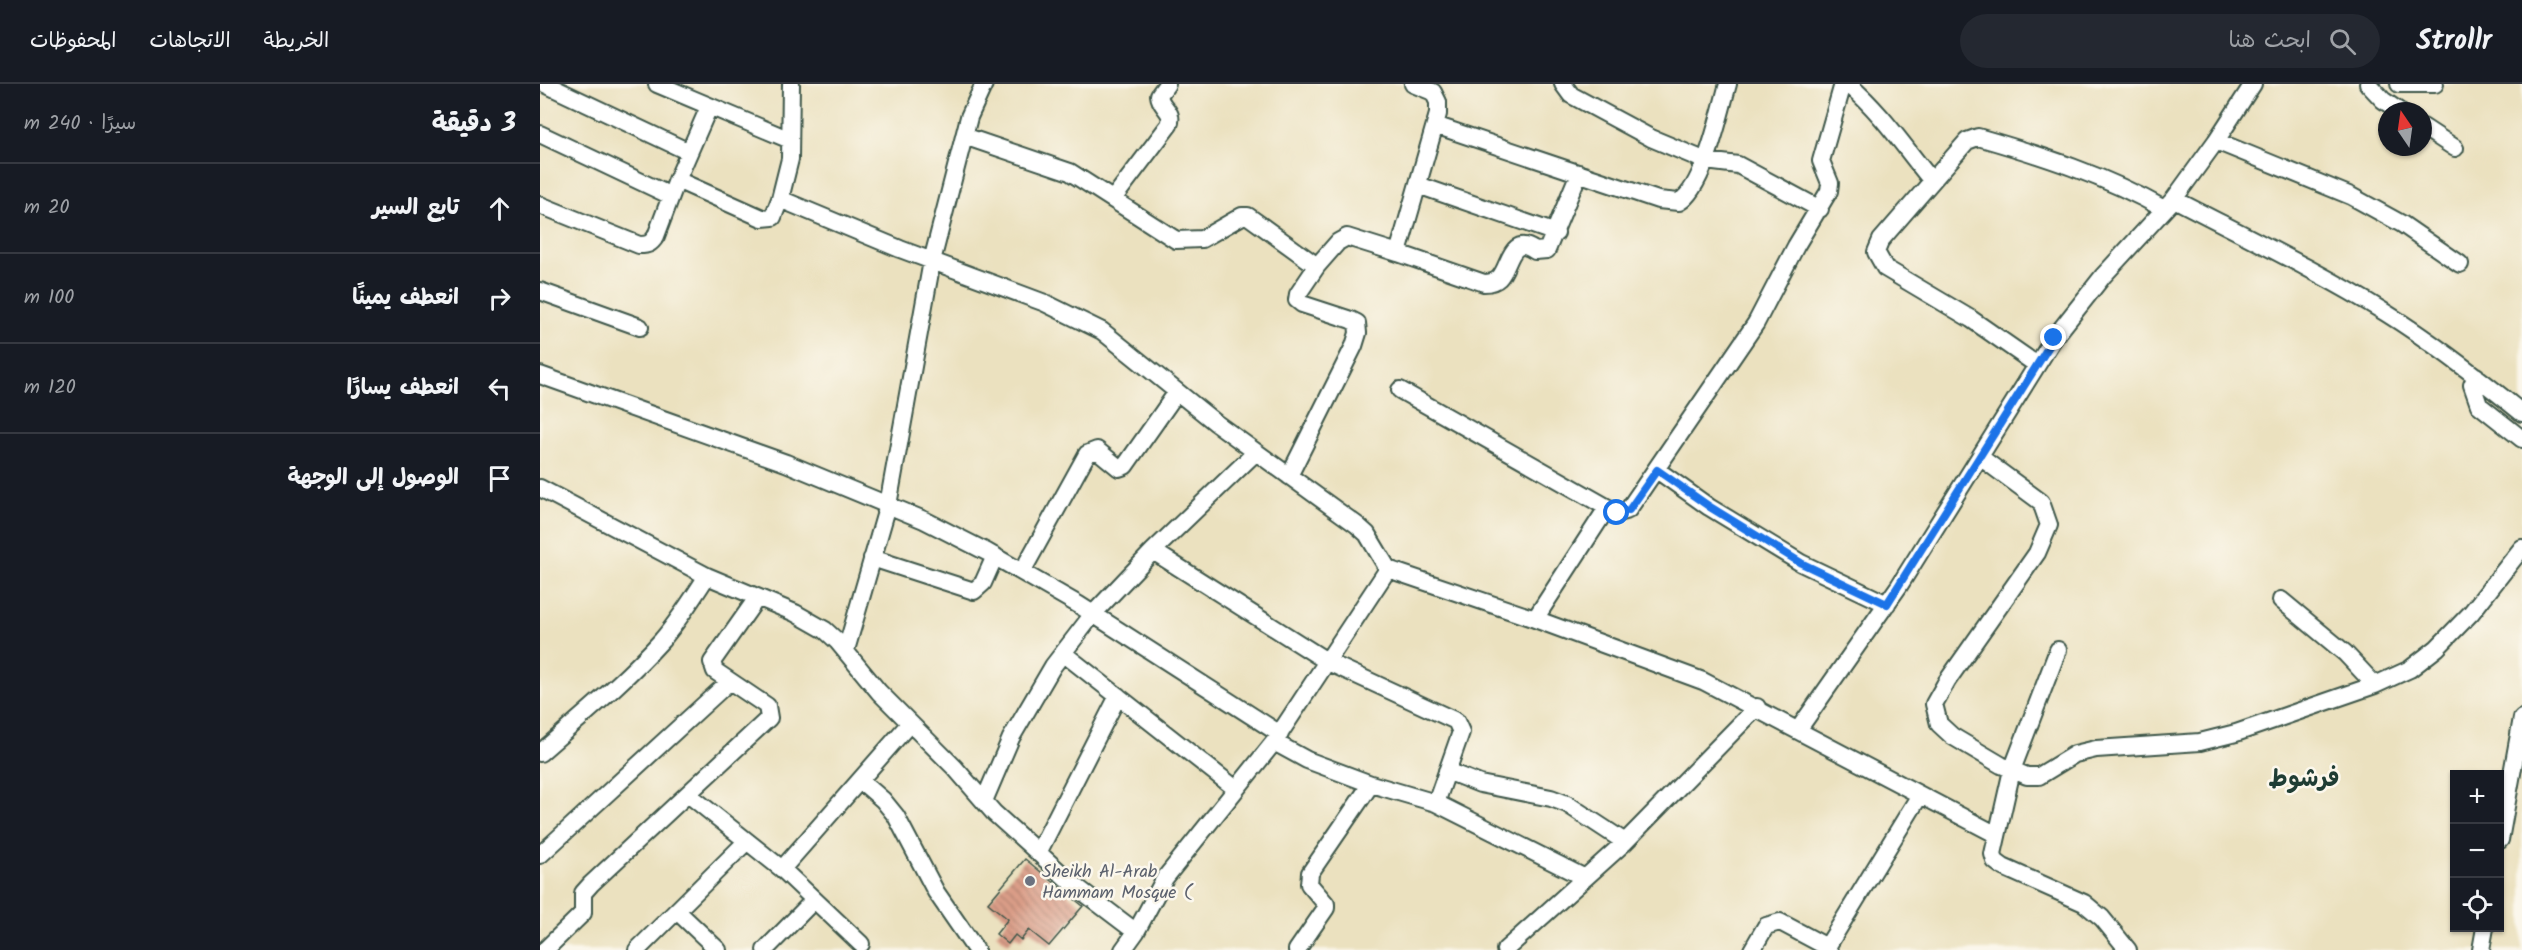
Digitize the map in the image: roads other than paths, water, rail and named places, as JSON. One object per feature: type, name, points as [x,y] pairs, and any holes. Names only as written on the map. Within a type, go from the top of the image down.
[{"type":"street","points":[[544,84],[689,152]]},
{"type":"street","points":[[657,84],[790,140]]},
{"type":"street","points":[[677,180],[762,218],[773,217],[790,159],[791,84]]},
{"type":"street","points":[[846,650],[888,505],[932,261],[969,117],[984,84]]},
{"type":"street","points":[[1113,199],[1169,125],[1171,117],[1168,110],[1160,103],[1159,95],[1167,84]]},
{"type":"street","points":[[1398,253],[1438,114],[1436,96],[1433,92],[1413,84]]},
{"type":"street","points":[[1563,84],[1571,95],[1651,138],[1706,161],[1738,165],[1820,209]]},
{"type":"street","points":[[1435,125],[1658,200],[1678,202],[1687,195],[1706,161],[1728,84]]},
{"type":"street","points":[[1400,390],[1607,508],[1617,513],[1629,510],[1756,323],[1796,246],[1820,209],[1830,183],[1821,161],[1843,84]]},
{"type":"street","points":[[1848,84],[1894,129],[1899,142],[1932,181]]},
{"type":"street","points":[[1798,730],[1887,604],[2037,365],[2076,309],[2169,204],[2216,141],[2253,84]]},
{"type":"street","points":[[2368,84],[2389,102]]},
{"type":"street","points":[[2399,84],[2435,84]]},
{"type":"street","points":[[540,205],[639,245],[648,245],[656,236],[709,106]]},
{"type":"street","points":[[2432,133],[2455,148]]},
{"type":"street","points":[[540,134],[671,196]]},
{"type":"street","points":[[964,136],[1070,172],[1176,240],[1202,239],[1242,216],[1248,216],[1317,266]]},
{"type":"street","points":[[2037,365],[1971,319],[1885,268],[1876,252],[1877,246],[1967,141],[1978,137],[2169,204],[2351,292],[2389,315],[2476,376],[2522,413]]},
{"type":"street","points":[[2216,141],[2351,196],[2402,224],[2460,264]]},
{"type":"street","points":[[1289,476],[1354,346],[1359,328],[1357,323],[1351,320],[1302,304],[1298,300],[1298,294],[1317,266],[1338,242],[1347,237],[1484,283],[1499,278],[1514,249],[1520,246],[1529,247],[1534,251],[1547,250],[1580,174]]},
{"type":"street","points":[[1418,185],[1556,233]]},
{"type":"street","points":[[780,199],[932,261],[1045,303],[1102,331],[1177,392],[1367,534],[1388,569],[1535,619],[1704,681],[1997,835]]},
{"type":"street","points":[[540,291],[640,327]]},
{"type":"street","points":[[540,375],[786,463],[924,520],[995,556],[1093,614],[1307,760],[1371,784],[1436,803],[1585,878]]},
{"type":"street","points":[[2476,376],[2472,385],[2479,405],[2522,439]]},
{"type":"street","points":[[1022,572],[1087,454],[1097,450],[1119,468],[1125,466],[1177,392]]},
{"type":"street","points":[[984,801],[1011,738],[1063,653],[1093,614],[1153,551],[1256,452]]},
{"type":"street","points":[[1980,457],[2041,502],[2049,525],[2037,553],[1947,681],[1934,705],[1935,713],[1939,724],[1952,736],[2027,776],[2039,776],[2076,754],[2096,749],[2200,742],[2236,734],[2375,685],[2410,669],[2438,648],[2471,613],[2522,548]]},
{"type":"street","points":[[1657,470],[1710,507],[1801,563],[1887,604]]},
{"type":"street","points":[[540,488],[707,576],[795,613],[825,630],[846,650],[879,692],[955,768],[984,801],[1074,885],[1136,932]]},
{"type":"street","points":[[1535,619],[1607,508]]},
{"type":"street","points":[[1153,551],[1328,662],[1456,721],[1461,732],[1436,803]]},
{"type":"street","points":[[872,558],[974,591],[982,583],[995,556]]},
{"type":"street","points":[[1123,950],[1136,932],[1165,878],[1277,738],[1388,569]]},
{"type":"street","points":[[540,753],[635,668],[686,609],[707,576]]},
{"type":"street","points":[[545,950],[583,914],[583,893],[591,884],[769,718],[767,706],[715,670],[712,662],[758,598]]},
{"type":"street","points":[[2281,600],[2345,653],[2375,685]]},
{"type":"street","points":[[2058,650],[2012,770],[1992,854],[1998,864],[2084,903],[2102,918],[2128,950]]},
{"type":"street","points":[[1063,653],[1236,789]]},
{"type":"street","points":[[540,855],[730,681]]},
{"type":"street","points":[[1038,853],[1118,696]]},
{"type":"street","points":[[1505,950],[1625,842],[1757,707]]},
{"type":"street","points":[[2502,824],[2519,748],[2522,718]]},
{"type":"street","points":[[782,869],[910,723]]},
{"type":"street","points":[[1447,771],[1480,784],[1551,798],[1567,804],[1625,842]]},
{"type":"street","points":[[860,780],[896,816],[936,892],[976,950]]},
{"type":"street","points":[[1297,950],[1326,908],[1326,904],[1309,884],[1310,873],[1371,784]]},
{"type":"street","points":[[688,794],[782,869],[861,944]]},
{"type":"street","points":[[1752,950],[1766,926],[1780,922],[1828,949],[1920,795]]},
{"type":"street","points":[[637,950],[747,841]]},
{"type":"street","points":[[765,950],[814,900]]},
{"type":"street","points":[[677,911],[718,950]]},
{"type":"street","points":[[2481,950],[2484,932]]},
{"type":"place","name":"Sheikh Al-Arab Hammam Mosque (","points":[[1030,881]]},
{"type":"district","name":"فرشوط","points":[[2304,778]]}]
